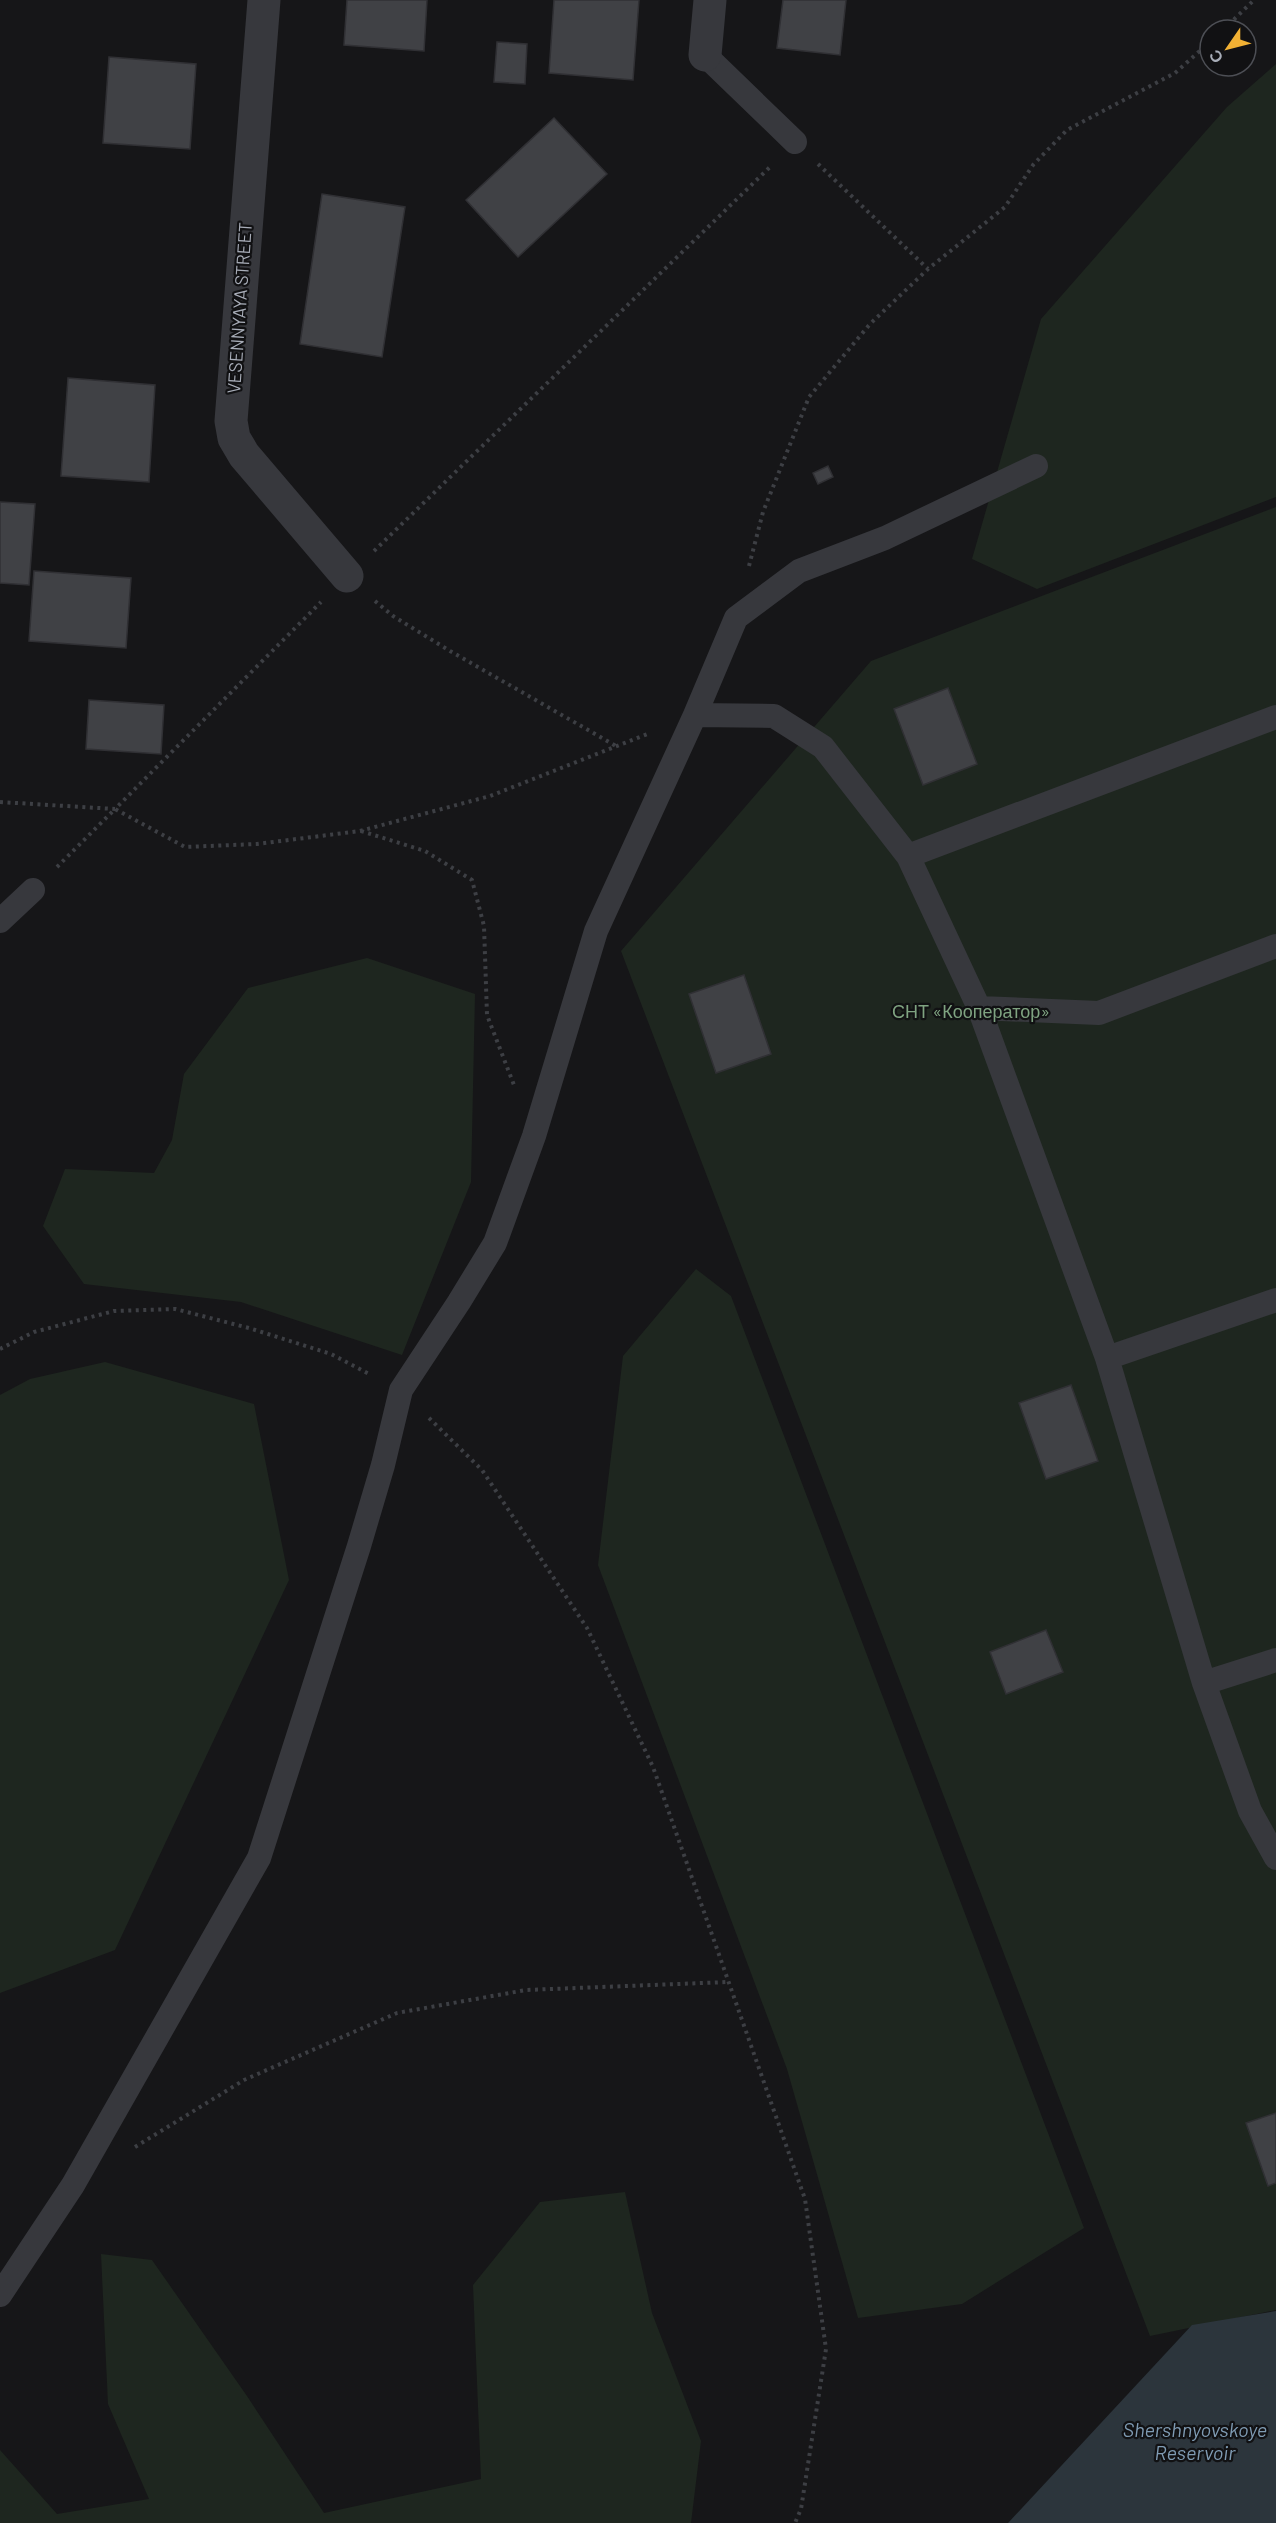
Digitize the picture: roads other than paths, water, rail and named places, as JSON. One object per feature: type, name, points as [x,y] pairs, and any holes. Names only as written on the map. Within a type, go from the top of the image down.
[{"type":"street","name":"VESENNYAYA STREET","points":[[264,0],[231,421],[234,438],[244,455],[347,576]]},
{"type":"street","points":[[705,55],[710,0]]},
{"type":"lane","points":[[705,55],[795,142]]},
{"type":"lane","points":[[0,2295],[73,2185],[259,1858],[359,1546],[383,1465],[401,1390],[495,1243],[534,1136],[596,931],[695,715],[736,618],[799,571],[885,538],[1036,466]]},
{"type":"lane","points":[[695,715],[774,716],[823,747],[908,856],[979,1008],[1107,1358],[1203,1683],[1250,1811],[1276,1858]]},
{"type":"lane","points":[[908,856],[1276,717]]},
{"type":"lane","points":[[0,921],[33,890]]},
{"type":"lane","points":[[979,1008],[1099,1013],[1276,946]]},
{"type":"lane","points":[[1107,1358],[1276,1300]]},
{"type":"lane","points":[[1203,1683],[1276,1659]]},
{"type":"water","name":"Shershnyovskoye Reservoir","points":[[1276,2311],[1276,2523],[1008,2523],[1192,2325]]},
{"type":"park label","name":"СНТ «Кооператор»","points":[[971,1012]]}]
